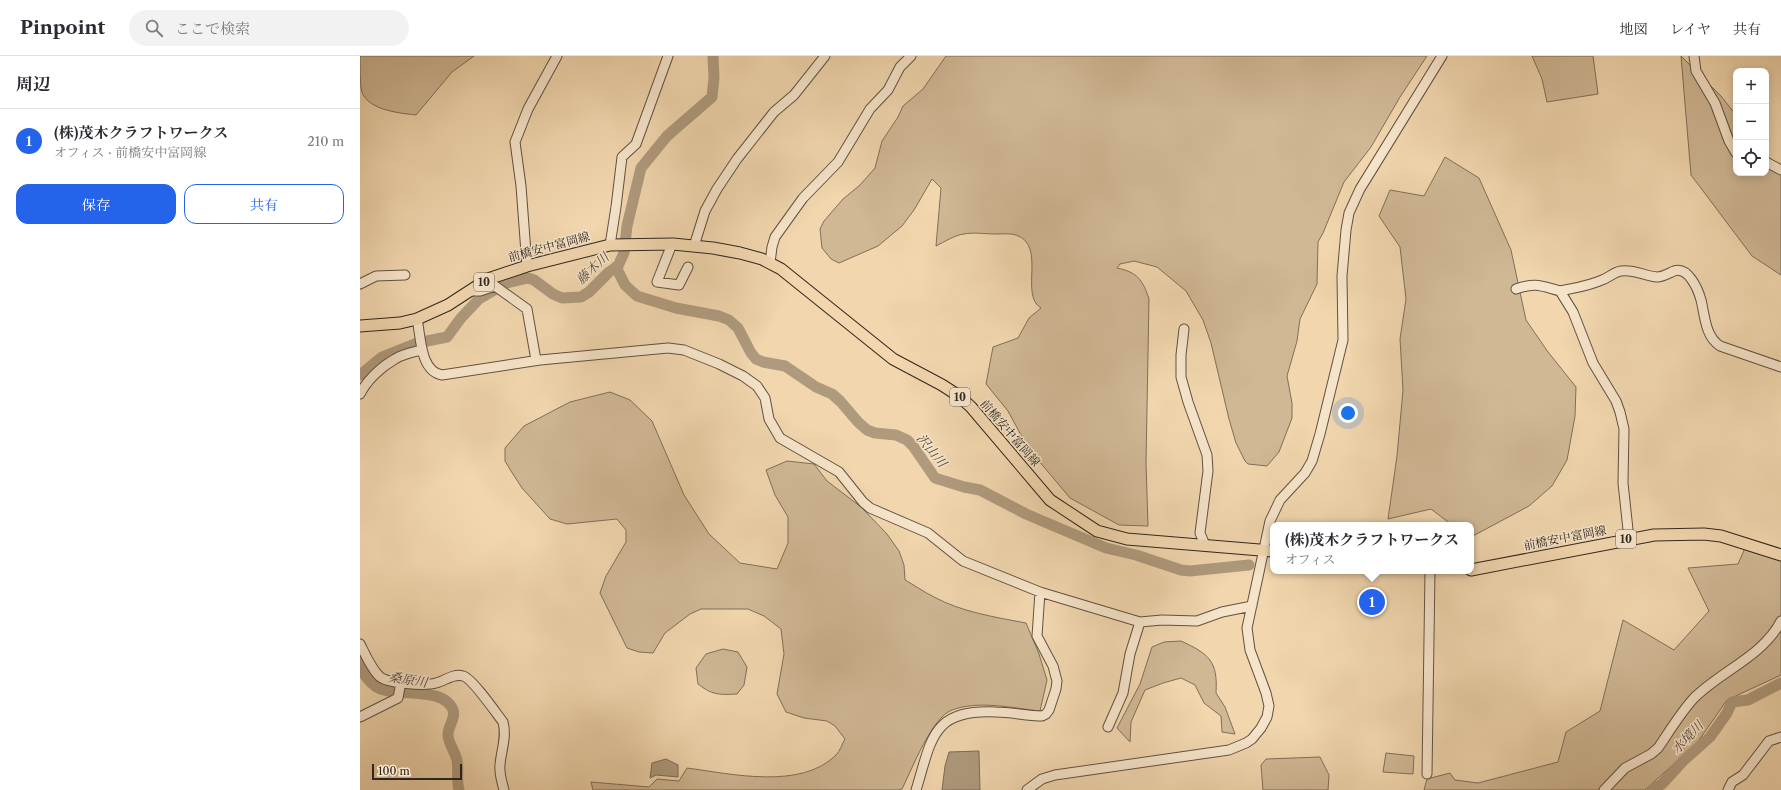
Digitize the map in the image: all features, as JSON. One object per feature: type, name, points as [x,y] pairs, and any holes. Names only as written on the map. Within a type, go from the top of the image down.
[{"type":"main road","name":"前橋安中富岡線","points":[[360,326],[400,323],[417,319],[448,305],[488,279],[527,266],[611,245],[672,244],[740,253],[762,259],[781,269],[892,359],[942,385],[959,396],[971,407],[1050,500],[1088,526],[1097,531],[1127,539],[1268,550]]},
{"type":"main road","name":"前橋安中富岡線","points":[[1474,569],[1654,535],[1704,534],[1721,536],[1781,555]]},
{"type":"street","points":[[527,266],[521,186],[515,142],[528,109],[557,56]]},
{"type":"street","points":[[611,245],[622,157],[636,144],[668,56]]},
{"type":"street","points":[[694,246],[705,211],[733,165],[774,112],[794,94],[825,56]]},
{"type":"street","points":[[770,263],[775,237],[802,198],[838,162],[870,109],[882,98],[900,67],[911,56]]},
{"type":"street","points":[[1027,790],[1042,779],[1055,775],[1229,750],[1252,739],[1261,728],[1267,717],[1268,706],[1266,693],[1250,650],[1248,628],[1252,606],[1268,550],[1270,521],[1280,500],[1308,468],[1312,461],[1343,340],[1342,276],[1349,213],[1360,189],[1442,56]]},
{"type":"street","points":[[1694,56],[1696,71],[1715,103],[1733,148]]},
{"type":"street","points":[[1769,163],[1781,170]]},
{"type":"street","points":[[672,244],[657,282],[679,285],[688,267]]},
{"type":"street","points":[[1516,289],[1527,285],[1539,285],[1560,291],[1601,281],[1620,271],[1632,271],[1660,277],[1676,270],[1682,270],[1688,275],[1698,290],[1708,333],[1713,342],[1720,346],[1781,367]]},
{"type":"street","points":[[360,284],[376,276],[405,275]]},
{"type":"street","points":[[469,291],[480,291],[495,286],[527,309],[536,360]]},
{"type":"street","points":[[1560,291],[1573,312],[1593,363],[1616,401],[1620,412],[1624,429],[1623,482],[1629,539]]},
{"type":"street","points":[[417,319],[422,348],[430,369],[437,374],[442,375],[536,360],[668,348],[690,352],[743,376],[761,390],[765,398],[768,419],[780,438],[840,472],[863,502],[870,508],[928,533],[963,562],[1040,592],[1140,622],[1162,620],[1170,622],[1197,621],[1222,612],[1252,606]]},
{"type":"street","points":[[1184,329],[1181,355],[1181,377],[1188,402],[1207,455],[1208,471],[1200,533],[1205,545]]},
{"type":"street","points":[[360,394],[366,385],[386,365],[396,358],[422,348]]},
{"type":"street","points":[[1767,363],[1768,368],[1781,373]]},
{"type":"street","points":[[1427,774],[1430,574]]},
{"type":"street","points":[[916,790],[930,746],[938,729],[946,721],[970,712],[997,712],[1042,716],[1049,710],[1057,681],[1053,666],[1037,636],[1040,592]]},
{"type":"street","points":[[1604,790],[1626,768],[1651,754],[1658,748],[1694,698],[1765,643],[1776,631],[1781,621]]},
{"type":"street","points":[[1108,727],[1123,693],[1130,654],[1140,622]]},
{"type":"street","points":[[360,644],[379,676],[385,679],[401,682],[432,684],[449,677],[460,675],[465,676],[474,684],[503,722],[504,740],[500,766],[504,790]]},
{"type":"street","points":[[360,717],[398,698],[401,682]]},
{"type":"street","points":[[1728,790],[1732,782],[1743,775],[1769,741],[1781,737]]},
{"type":"shaded area","points":[[360,56],[474,56],[452,72],[416,115],[383,109],[368,101],[361,88]]},
{"type":"shaded area","points":[[946,56],[1427,56],[1400,97],[1371,147],[1344,182],[1318,242],[1317,284],[1300,319],[1297,341],[1287,376],[1292,403],[1292,418],[1279,452],[1267,466],[1248,464],[1245,461],[1236,443],[1211,343],[1203,320],[1186,291],[1157,267],[1134,261],[1120,264],[1117,268],[1130,272],[1138,278],[1142,282],[1149,299],[1146,463],[1148,526],[1119,525],[1070,498],[1028,448],[1008,411],[986,384],[993,347],[1018,338],[1029,318],[1041,308],[1035,302],[1032,293],[1032,259],[1030,249],[1025,240],[1011,234],[972,233],[957,236],[936,246],[941,188],[932,179],[914,210],[902,226],[878,246],[839,263],[831,259],[822,248],[820,229],[824,221],[843,199],[860,185],[875,168],[882,141],[898,117],[903,106],[923,89]]},
{"type":"shaded area","points":[[1532,56],[1593,56],[1598,94],[1547,102],[1542,79]]},
{"type":"shaded area","points":[[1681,56],[1721,96],[1733,111],[1733,176],[1769,176],[1769,157],[1781,170],[1781,275],[1752,256],[1691,175]]},
{"type":"shaded area","points":[[1445,157],[1479,178],[1511,250],[1526,320],[1548,352],[1576,387],[1575,416],[1567,460],[1552,486],[1529,506],[1474,535],[1474,522],[1448,522],[1431,509],[1388,519],[1397,456],[1403,390],[1400,339],[1406,299],[1400,247],[1379,216],[1390,190],[1424,196]]},
{"type":"shaded area","points":[[610,392],[630,400],[652,421],[684,495],[709,534],[740,563],[777,569],[788,543],[788,517],[775,495],[766,470],[787,461],[814,464],[827,481],[861,507],[887,534],[899,551],[904,565],[905,580],[930,595],[956,607],[1002,619],[1026,623],[1039,654],[1047,680],[1040,711],[984,705],[962,707],[952,710],[937,722],[923,745],[902,789],[897,790],[593,790],[591,782],[649,787],[657,779],[679,781],[687,768],[745,776],[765,777],[804,773],[821,766],[836,755],[845,739],[835,726],[827,721],[804,718],[786,712],[777,694],[784,654],[781,629],[764,616],[748,609],[701,609],[690,614],[665,633],[653,653],[639,652],[627,648],[600,593],[606,576],[626,542],[626,530],[617,519],[567,524],[550,519],[522,488],[505,461],[505,448],[524,426],[570,402]]},
{"type":"shaded area","points":[[1745,548],[1781,559],[1781,675],[1727,700],[1697,743],[1645,790],[1424,790],[1427,779],[1450,773],[1455,780],[1478,783],[1558,762],[1566,732],[1600,711],[1623,620],[1674,650],[1709,611],[1688,568],[1738,564]]},
{"type":"shaded area","points":[[1181,641],[1199,650],[1210,660],[1215,673],[1216,693],[1225,707],[1235,734],[1222,732],[1221,716],[1204,703],[1195,685],[1181,678],[1145,690],[1131,722],[1130,742],[1117,728],[1140,684],[1152,647],[1164,642]]},
{"type":"shaded area","points":[[723,649],[738,652],[747,667],[744,685],[737,694],[716,694],[698,684],[696,668],[706,654]]},
{"type":"shaded area","points":[[979,751],[980,790],[942,790],[945,766],[949,752]]},
{"type":"shaded area","points":[[1386,753],[1414,756],[1413,774],[1383,772]]},
{"type":"shaded area","points":[[1320,757],[1329,775],[1328,790],[1263,790],[1261,765],[1266,759]]},
{"type":"shaded area","points":[[666,759],[678,765],[678,777],[656,775],[650,778],[652,763]]},
{"type":"waterway","name":"藤木川","points":[[360,375],[382,357],[417,343],[447,337],[461,318],[479,299],[506,283],[528,278],[534,280],[553,294],[562,298],[581,297],[589,292],[609,272],[618,266],[624,253],[627,226],[641,168],[667,136],[712,97],[714,78],[713,56]]},
{"type":"waterway","name":"沢山川","points":[[616,267],[625,285],[637,296],[676,308],[719,316],[729,320],[738,328],[751,353],[756,359],[763,362],[785,366],[816,387],[832,394],[867,430],[875,433],[896,435],[907,440],[913,446],[935,478],[964,487],[980,490],[1026,514],[1106,548],[1136,555],[1181,570],[1190,571],[1249,565]]},
{"type":"waterway","name":"桑原川","points":[[360,661],[366,676],[379,688],[392,692],[432,695],[441,698],[448,703],[454,713],[448,736],[457,760],[459,790]]},
{"type":"waterway","name":"水境川","points":[[1652,790],[1662,784],[1683,761],[1710,737],[1727,713],[1732,702],[1748,700],[1781,683]]},
{"type":"place","name":"(株)茂木クラフトワークス","points":[[1372,602]]}]
